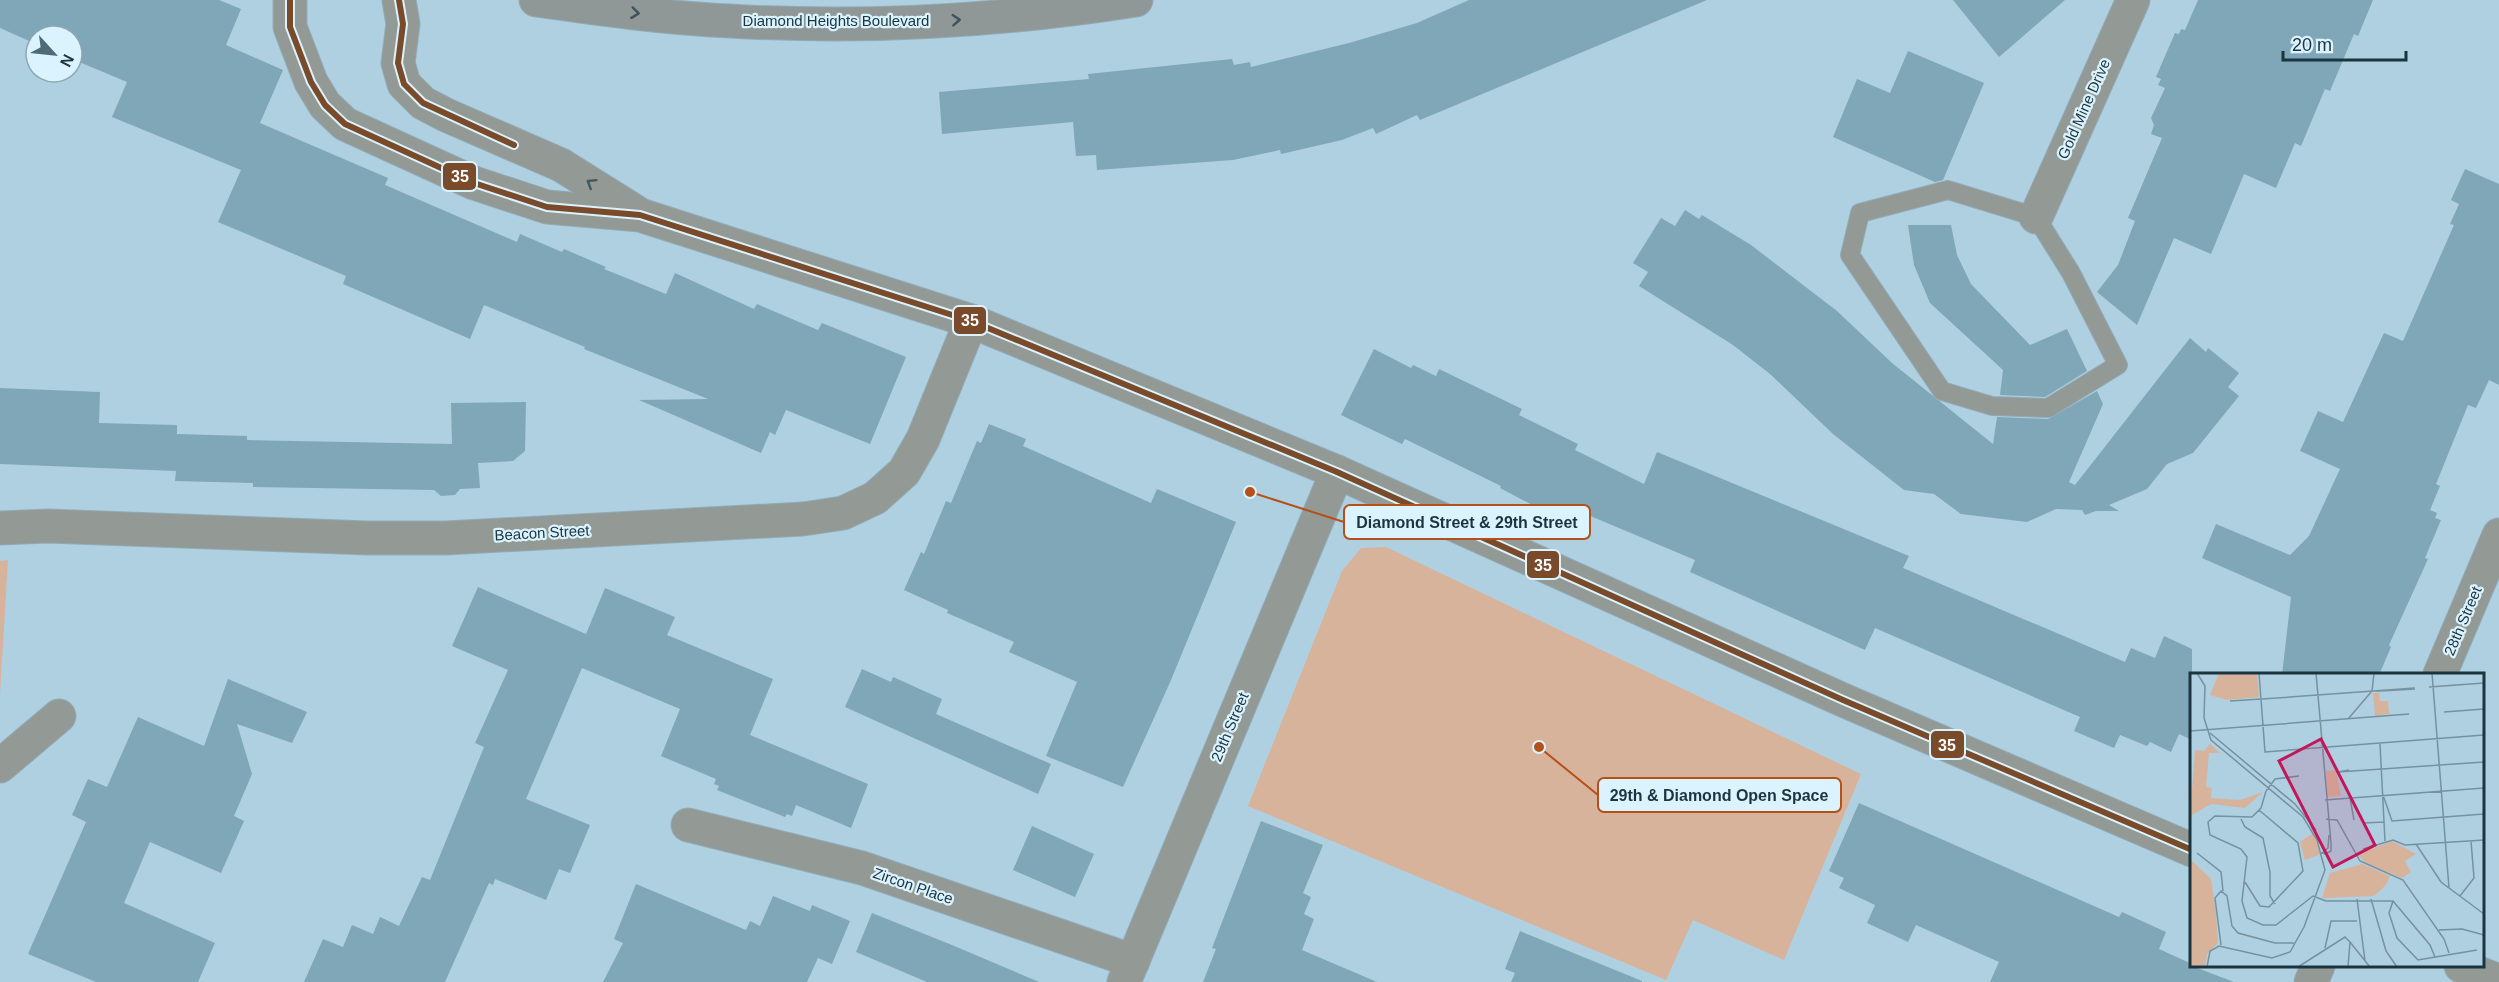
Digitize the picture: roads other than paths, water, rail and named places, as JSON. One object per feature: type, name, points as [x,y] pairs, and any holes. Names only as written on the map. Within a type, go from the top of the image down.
[{"type":"main road","name":"Diamond Heights Boulevard","points":[[536,0],[674,17],[810,24],[898,24],[984,18],[1069,10],[1136,0]]},
{"type":"street","points":[[290,0],[290,27],[311,82],[325,105],[345,124],[474,183],[547,207],[640,215],[971,321],[1337,472],[1843,700],[2190,849]]},
{"type":"street","points":[[399,0],[404,24],[399,63],[404,84],[423,103],[561,165],[640,215]]},
{"type":"street","name":"Gold Mine Drive","points":[[2036,217],[2133,0]]},
{"type":"street","name":"Beacon Street","points":[[0,528],[48,526],[446,538],[803,519],[843,513],[875,498],[904,471],[923,439],[971,321]]},
{"type":"street","name":"29th Street","points":[[1129,971],[1337,472]]},
{"type":"street","name":"28th Street","points":[[2441,673],[2499,535]]},
{"type":"street","points":[[0,766],[59,716]]},
{"type":"street","name":"Zircon Place","points":[[688,825],[862,868],[1129,971]]},
{"type":"street","points":[[2311,982],[2318,967]]},
{"type":"street","points":[[2464,967],[2499,981]]},
{"type":"lane","points":[[1948,189],[2036,217],[2071,273],[2118,365],[2049,408],[1992,406],[1942,391],[1850,255],[1860,213],[1948,189]]},
{"type":"place","name":"Diamond Street & 29th Street","points":[[1250,492]]},
{"type":"place","name":"29th & Diamond Open Space","points":[[1539,747]]}]
